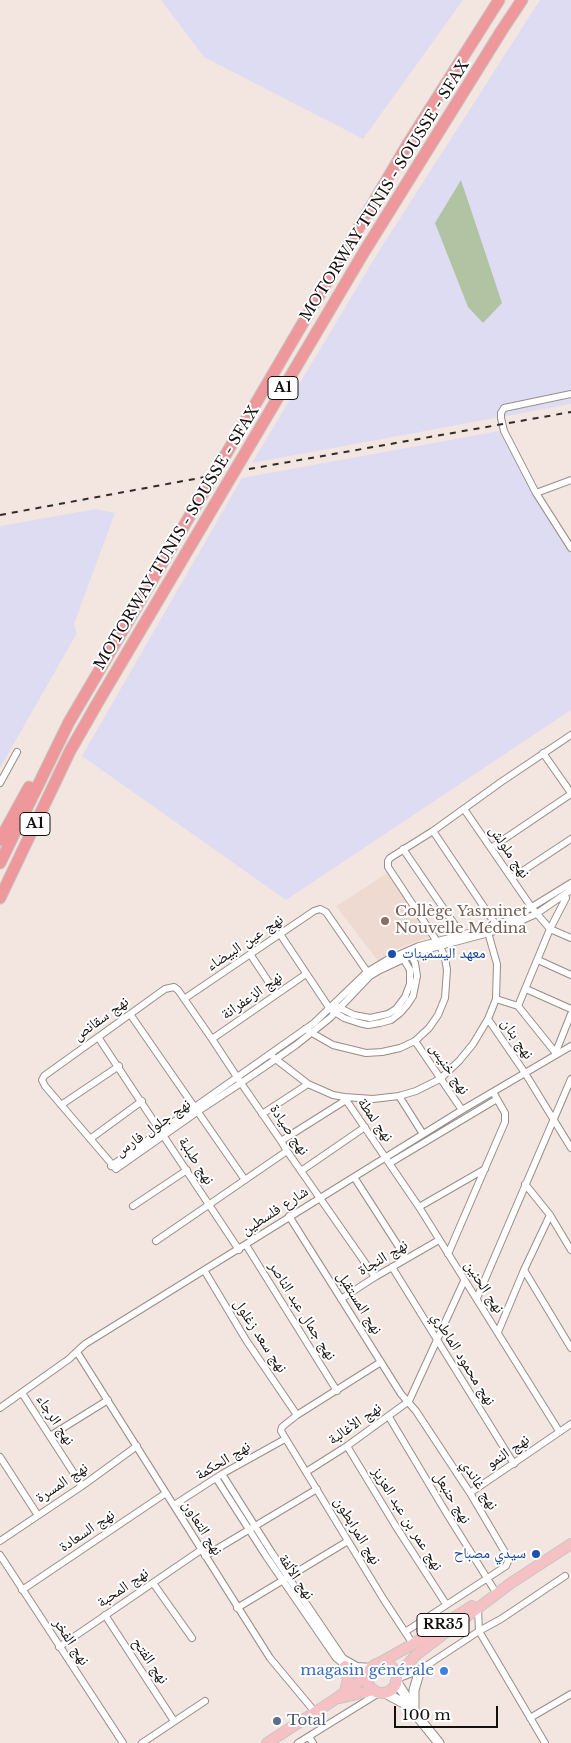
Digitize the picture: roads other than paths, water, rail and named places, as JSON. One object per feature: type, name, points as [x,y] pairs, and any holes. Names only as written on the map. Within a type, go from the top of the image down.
[{"type":"highway","name":"MOTORWAY TUNIS - SOUSSE - SFAX","points":[[0,863],[69,722],[406,147],[499,0]]},
{"type":"highway","name":"MOTORWAY TUNIS - SOUSSE - SFAX","points":[[0,898],[70,751],[98,702],[364,252],[522,0]]},
{"type":"highway","points":[[0,840],[59,732],[214,470],[260,397]]},
{"type":"main road","name":"RR35","points":[[334,1700],[392,1689],[397,1679],[416,1655],[511,1583],[571,1544]]},
{"type":"main road","name":"RR35","points":[[267,1743],[334,1700],[371,1670],[495,1591],[511,1583]]},
{"type":"main road","points":[[379,1692],[369,1685],[371,1670],[384,1664],[388,1665],[392,1667],[397,1679]]},
{"type":"main road","points":[[345,1666],[348,1679],[345,1692]]},
{"type":"street","points":[[571,394],[504,408],[501,418],[504,431],[536,492],[571,548]]},
{"type":"street","points":[[536,492],[571,480]]},
{"type":"street","points":[[308,1031],[333,1044],[366,1053],[400,1048],[415,1041],[429,1028],[445,998],[448,970],[438,943],[388,867],[388,861],[571,735]]},
{"type":"street","points":[[0,783],[17,752]]},
{"type":"street","points":[[491,848],[571,794],[543,753]]},
{"type":"street","name":"نهج ملولش","points":[[464,809],[534,911],[550,929]]},
{"type":"street","points":[[432,831],[496,925]]},
{"type":"street","points":[[512,878],[571,839]]},
{"type":"street","points":[[403,849],[461,934]]},
{"type":"street","name":"نهج جلول فارس","points":[[90,1139],[111,1166],[163,1133],[239,1080],[276,1060],[369,974],[405,951],[488,931],[534,911],[571,883]]},
{"type":"street","name":"نهج جلول فارس","points":[[369,974],[461,934],[488,931],[496,925],[566,899],[571,890]]},
{"type":"street","points":[[518,1006],[550,929],[566,899]]},
{"type":"street","name":"نهج عين البيضاء","points":[[184,999],[314,911],[320,909],[326,912],[369,974]]},
{"type":"street","points":[[550,929],[571,938]]},
{"type":"street","points":[[270,1054],[308,1084],[345,1099],[373,1099],[399,1096],[416,1091],[440,1079],[473,1044],[488,1019],[496,999],[497,964],[488,931]]},
{"type":"street","points":[[280,934],[326,1002],[352,1021],[368,1024],[391,1020],[400,1013],[413,996],[416,987],[417,968],[411,955]]},
{"type":"street","points":[[250,954],[276,993]]},
{"type":"street","points":[[334,1008],[354,1016],[370,1018],[388,1014],[396,1009],[405,997],[410,984],[410,970],[403,958]]},
{"type":"street","points":[[538,960],[571,975]]},
{"type":"street","name":"نهج الزعفرانة","points":[[212,1039],[306,974]]},
{"type":"street","name":"نهج صيادة","points":[[174,988],[178,990],[287,1152],[321,1197],[374,1276]]},
{"type":"street","name":"نهج سقانص","points":[[61,1105],[45,1086],[42,1080],[44,1076],[165,989],[174,988]]},
{"type":"street","points":[[526,989],[571,1009]]},
{"type":"street","points":[[496,999],[518,1006],[555,1054]]},
{"type":"street","points":[[130,1014],[245,1180]]},
{"type":"street","points":[[555,1054],[571,1014]]},
{"type":"street","name":"نهج بنان","points":[[488,1019],[525,1073],[571,1148]]},
{"type":"street","name":"نهج جلول فارس","points":[[239,1080],[270,1054],[308,1031]]},
{"type":"street","name":"نهج طبلبة","points":[[98,1037],[119,1066],[239,1250]]},
{"type":"street","name":"نهج خنيس","points":[[415,1041],[462,1110]]},
{"type":"street","name":"شارع فلسطين","points":[[0,1408],[69,1359],[85,1344],[239,1250],[321,1197],[354,1177],[388,1160],[423,1134],[462,1110],[571,1046]]},
{"type":"street","points":[[119,1066],[61,1105],[90,1139],[142,1101]]},
{"type":"street","points":[[477,1298],[571,1079]]},
{"type":"street","points":[[262,1114],[308,1084]]},
{"type":"street","points":[[448,1254],[506,1122],[505,1113],[493,1092]]},
{"type":"street","points":[[399,1096],[423,1134]]},
{"type":"street","points":[[280,1141],[345,1099]]},
{"type":"street","name":"نهج لمطة","points":[[345,1099],[388,1160]]},
{"type":"street","points":[[388,1160],[497,1099]]},
{"type":"street","points":[[301,1171],[365,1127]]},
{"type":"street","points":[[156,1241],[287,1152]]},
{"type":"street","name":"نهج الحنين","points":[[388,1160],[464,1281],[477,1298],[559,1431]]},
{"type":"street","points":[[419,1208],[485,1169]]},
{"type":"street","points":[[133,1206],[186,1170]]},
{"type":"street","points":[[354,1177],[406,1258]]},
{"type":"street","points":[[525,1184],[550,1215],[571,1250]]},
{"type":"street","points":[[498,1332],[550,1215]]},
{"type":"street","name":"نهج المستقبل","points":[[290,1216],[400,1394],[408,1402]]},
{"type":"street","name":"نهج النجاة","points":[[341,1299],[374,1276],[439,1240]]},
{"type":"street","name":"نهج جمال عبد الناصر","points":[[246,1245],[337,1391]]},
{"type":"street","name":"نهج محمود الماطري","points":[[392,1267],[514,1464]]},
{"type":"street","name":"نهج سعد زغلول","points":[[204,1270],[246,1340],[297,1415]]},
{"type":"street","points":[[524,1270],[571,1348]]},
{"type":"street","name":"نهج الأغالبة","points":[[306,1472],[347,1446],[408,1402],[464,1281]]},
{"type":"street","name":"نهج التعاون","points":[[77,1352],[270,1658],[315,1712]]},
{"type":"street","points":[[297,1415],[381,1362]]},
{"type":"street","name":"نهج الرجاء","points":[[22,1392],[82,1486]]},
{"type":"street","points":[[50,1436],[108,1400]]},
{"type":"street","name":"نهج غاندي","points":[[408,1402],[416,1411],[470,1494],[509,1559],[506,1566],[487,1577]]},
{"type":"street","name":"نهج المرابطون","points":[[297,1415],[282,1429],[285,1439],[413,1644]]},
{"type":"street","name":"نهج حنبعل","points":[[389,1417],[495,1591]]},
{"type":"street","name":"نهج النمو","points":[[470,1494],[571,1424]]},
{"type":"street","name":"نهج الحكمة","points":[[174,1505],[219,1476],[285,1439]]},
{"type":"street","name":"نهج المسرة","points":[[0,1541],[82,1486],[137,1446]]},
{"type":"street","name":"نهج عمر بن عبد العزيز","points":[[347,1446],[394,1525],[446,1604]]},
{"type":"street","points":[[0,1457],[38,1514]]},
{"type":"street","name":"نهج الألفة","points":[[219,1476],[320,1630],[336,1658],[358,1674],[371,1670]]},
{"type":"street","points":[[205,1556],[317,1489]]},
{"type":"street","name":"نهج السعادة","points":[[22,1590],[166,1493]]},
{"type":"street","points":[[237,1608],[348,1541]]},
{"type":"street","name":"نهج المحبة","points":[[60,1647],[201,1550]]},
{"type":"street","name":"نهج الفخر","points":[[0,1555],[123,1743]]},
{"type":"street","points":[[440,1743],[412,1709],[397,1679],[420,1670],[565,1576]]},
{"type":"street","points":[[405,1632],[487,1577]]},
{"type":"street","points":[[153,1584],[192,1638]]},
{"type":"street","points":[[478,1609],[479,1631],[545,1743]]},
{"type":"street","name":"نهج الفتح","points":[[104,1615],[174,1721]]},
{"type":"street","name":"نهج الألفة","points":[[320,1630],[343,1658],[357,1666],[371,1670]]},
{"type":"street","points":[[412,1709],[414,1690],[420,1670]]},
{"type":"street","points":[[298,1743],[379,1692],[412,1709]]},
{"type":"street","points":[[530,1718],[571,1694]]},
{"type":"street","points":[[142,1743],[205,1701]]},
{"type":"street","points":[[309,1736],[313,1743]]},
{"type":"railway","points":[[249,469],[571,412]]},
{"type":"railway","points":[[0,515],[205,477]]},
{"type":"place","name":"Collège Yasminet Nouvelle Médina","points":[[385,921]]},
{"type":"place","name":"معهد اليسمينات","points":[[392,954]]},
{"type":"place","name":"سيدي مصباح","points":[[536,1554]]},
{"type":"place","name":"magasin générale","points":[[444,1671]]},
{"type":"place","name":"Total","points":[[277,1721]]}]
